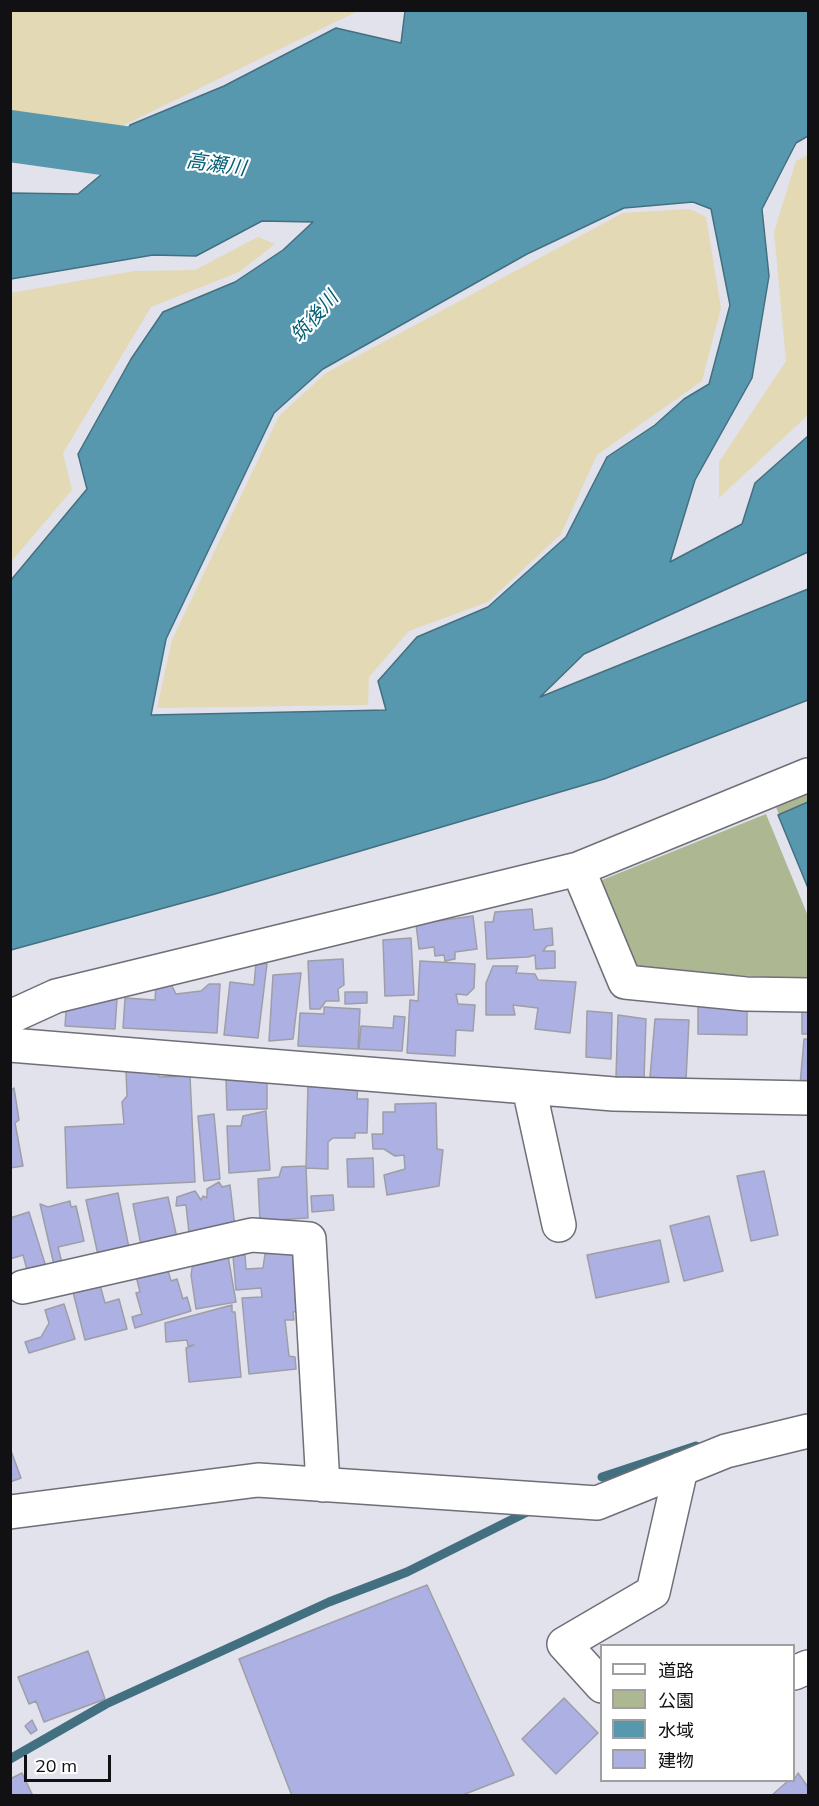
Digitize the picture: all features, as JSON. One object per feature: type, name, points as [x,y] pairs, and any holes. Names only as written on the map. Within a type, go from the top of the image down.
[{"type":"street","points":[[10,1017],[56,996],[578,869],[808,774]]},
{"type":"street","points":[[578,869],[625,982],[746,994],[808,995]]},
{"type":"street","points":[[10,1045],[614,1094],[808,1098]]},
{"type":"street","points":[[529,1088],[559,1224]]},
{"type":"street","points":[[23,1287],[252,1235],[309,1239],[323,1485]]},
{"type":"street","points":[[10,1512],[258,1480],[597,1503],[726,1451],[808,1431]]},
{"type":"street","points":[[600,1684],[564,1644],[652,1592],[681,1469]]},
{"type":"green space","points":[[808,793],[808,889],[776,807]]},
{"type":"green space","points":[[766,814],[808,916],[808,979],[632,970],[597,882]]},
{"type":"sand","points":[[11,10],[358,11],[122,126],[11,113]]},
{"type":"sand","points":[[808,155],[808,415],[719,498],[719,462],[786,361],[774,232],[796,161]]},
{"type":"sand","points":[[690,209],[706,217],[721,308],[702,381],[597,455],[561,534],[488,602],[409,631],[369,677],[368,705],[157,708],[172,640],[279,416],[326,373],[623,213]]},
{"type":"sand","points":[[258,237],[275,244],[239,272],[151,307],[63,453],[72,490],[11,562],[11,293],[134,271],[195,270]]},
{"type":"water","name":"筑後川","points":[[405,11],[808,11],[808,136],[796,143],[762,209],[769,276],[752,378],[695,480],[670,562],[742,524],[755,483],[808,436],[808,552],[584,654],[540,697],[808,589],[808,700],[604,779],[215,894],[11,950],[11,580],[87,489],[78,454],[131,359],[163,312],[235,282],[283,250],[313,222],[262,221],[196,256],[153,255],[11,279],[11,193],[78,194],[102,174],[130,125],[224,86],[336,28],[401,43]],"holes":[[[693,202],[711,209],[730,305],[709,384],[684,399],[655,425],[607,457],[566,537],[488,607],[417,637],[378,681],[386,710],[151,715],[166,639],[274,413],[323,369],[527,254],[624,208]]]},
{"type":"water","points":[[808,802],[808,888],[778,815]]},
{"type":"building","points":[[532,909],[534,930],[552,928],[553,945],[547,946],[543,951],[555,951],[555,968],[536,969],[535,955],[487,959],[485,922],[493,922],[495,912]]},
{"type":"building","points":[[473,916],[477,949],[455,952],[455,959],[445,961],[444,955],[435,956],[434,947],[419,949],[416,924]]},
{"type":"building","points":[[411,938],[414,995],[385,996],[383,940]]},
{"type":"building","points":[[343,959],[344,985],[338,989],[339,1001],[326,1001],[320,1009],[310,1009],[308,961]]},
{"type":"building","points":[[420,961],[475,964],[474,988],[467,995],[456,994],[458,1004],[475,1005],[473,1031],[456,1030],[455,1056],[407,1053],[410,1000],[418,1001]]},
{"type":"building","points":[[256,963],[267,964],[258,1038],[224,1035],[230,982],[254,985]]},
{"type":"building","points":[[493,966],[518,966],[516,973],[535,974],[538,980],[576,982],[570,1033],[535,1029],[538,1008],[513,1005],[515,1015],[486,1015],[486,983]]},
{"type":"building","points":[[301,973],[293,1039],[269,1041],[273,975]]},
{"type":"building","points":[[156,984],[171,984],[176,994],[201,991],[209,984],[220,984],[217,1033],[123,1028],[125,998],[155,1000]]},
{"type":"building","points":[[345,992],[367,992],[367,1003],[345,1004]]},
{"type":"building","points":[[102,993],[117,999],[115,1029],[65,1026],[66,1012],[60,1010]]},
{"type":"building","points":[[698,994],[747,1000],[747,1035],[698,1034]]},
{"type":"building","points":[[802,1001],[808,1001],[808,1034],[802,1034]]},
{"type":"building","points":[[324,1007],[360,1009],[358,1049],[298,1046],[300,1013],[324,1014]]},
{"type":"building","points":[[587,1011],[612,1013],[611,1059],[586,1057]]},
{"type":"building","points":[[618,1015],[646,1019],[644,1080],[616,1077]]},
{"type":"building","points":[[394,1016],[405,1017],[402,1051],[359,1049],[361,1026],[393,1028]]},
{"type":"building","points":[[655,1019],[689,1020],[686,1080],[650,1077]]},
{"type":"building","points":[[804,1039],[808,1039],[808,1085],[800,1085]]},
{"type":"building","points":[[158,1070],[159,1077],[190,1076],[195,1182],[67,1188],[65,1127],[124,1124],[122,1102],[127,1096],[126,1071]]},
{"type":"building","points":[[267,1078],[267,1109],[227,1110],[226,1079]]},
{"type":"building","points":[[308,1083],[358,1085],[357,1099],[368,1099],[367,1133],[355,1133],[355,1138],[333,1138],[328,1142],[328,1169],[306,1168]]},
{"type":"building","points":[[14,1088],[19,1120],[15,1123],[23,1166],[10,1168],[10,1091]]},
{"type":"building","points":[[436,1103],[437,1149],[443,1150],[439,1186],[387,1195],[384,1175],[405,1169],[404,1155],[395,1156],[384,1149],[373,1149],[372,1134],[383,1134],[383,1112],[395,1112],[395,1104]]},
{"type":"building","points":[[266,1111],[270,1170],[229,1173],[227,1126],[241,1126],[243,1116]]},
{"type":"building","points":[[214,1114],[220,1179],[204,1181],[198,1116]]},
{"type":"building","points":[[373,1158],[374,1187],[348,1187],[347,1159]]},
{"type":"building","points":[[306,1166],[308,1218],[260,1221],[258,1179],[279,1177],[282,1167]]},
{"type":"building","points":[[764,1171],[778,1235],[751,1241],[737,1176]]},
{"type":"building","points":[[219,1182],[222,1187],[230,1185],[235,1227],[189,1233],[186,1205],[176,1206],[177,1197],[195,1191],[201,1200],[203,1196],[207,1198],[207,1189]]},
{"type":"building","points":[[118,1193],[129,1248],[98,1255],[86,1200]]},
{"type":"building","points":[[333,1195],[334,1210],[312,1212],[311,1196]]},
{"type":"building","points":[[168,1197],[177,1238],[141,1245],[133,1204]]},
{"type":"building","points":[[70,1201],[71,1207],[76,1206],[84,1241],[58,1247],[62,1263],[54,1265],[40,1204],[48,1207]]},
{"type":"building","points":[[29,1212],[46,1267],[28,1273],[23,1255],[10,1259],[10,1218]]},
{"type":"building","points":[[709,1216],[723,1271],[684,1281],[670,1226]]},
{"type":"building","points":[[660,1240],[669,1282],[596,1298],[587,1255]]},
{"type":"building","points":[[274,1248],[292,1250],[294,1257],[299,1311],[293,1312],[294,1320],[285,1320],[289,1356],[295,1357],[296,1369],[249,1374],[242,1298],[262,1297],[261,1288],[236,1290],[233,1256],[245,1255],[246,1269],[263,1268],[265,1254],[274,1253]]},
{"type":"building","points":[[228,1256],[236,1302],[196,1309],[191,1275],[193,1262]]},
{"type":"building","points":[[167,1267],[171,1281],[177,1279],[183,1299],[187,1297],[191,1311],[135,1328],[132,1317],[142,1314],[136,1293],[140,1292],[136,1276]]},
{"type":"building","points":[[100,1285],[105,1303],[119,1299],[127,1329],[85,1340],[73,1292]]},
{"type":"building","points":[[64,1304],[75,1339],[29,1353],[25,1342],[41,1337],[49,1323],[45,1310]]},
{"type":"building","points":[[232,1305],[232,1312],[235,1312],[241,1377],[189,1382],[186,1348],[194,1345],[188,1346],[187,1340],[166,1342],[165,1323]]},
{"type":"building","points":[[10,1448],[21,1478],[10,1482]]},
{"type":"building","points":[[427,1585],[514,1775],[460,1796],[292,1796],[239,1659]]},
{"type":"building","points":[[88,1651],[105,1699],[44,1722],[36,1701],[29,1704],[18,1677]]},
{"type":"building","points":[[564,1698],[598,1733],[556,1774],[522,1739]]},
{"type":"building","points":[[32,1720],[37,1730],[31,1734],[25,1726]]},
{"type":"building","points":[[22,1773],[33,1796],[10,1796],[10,1779]]},
{"type":"building","points":[[798,1773],[808,1787],[808,1796],[771,1796],[787,1782],[795,1782]]},
{"type":"waterway","name":"高瀬川","points":[[10,136],[188,161]]},
{"type":"waterway","points":[[602,1477],[696,1446]]},
{"type":"waterway","points":[[10,1759],[106,1704],[329,1602],[407,1572],[527,1512]]}]
